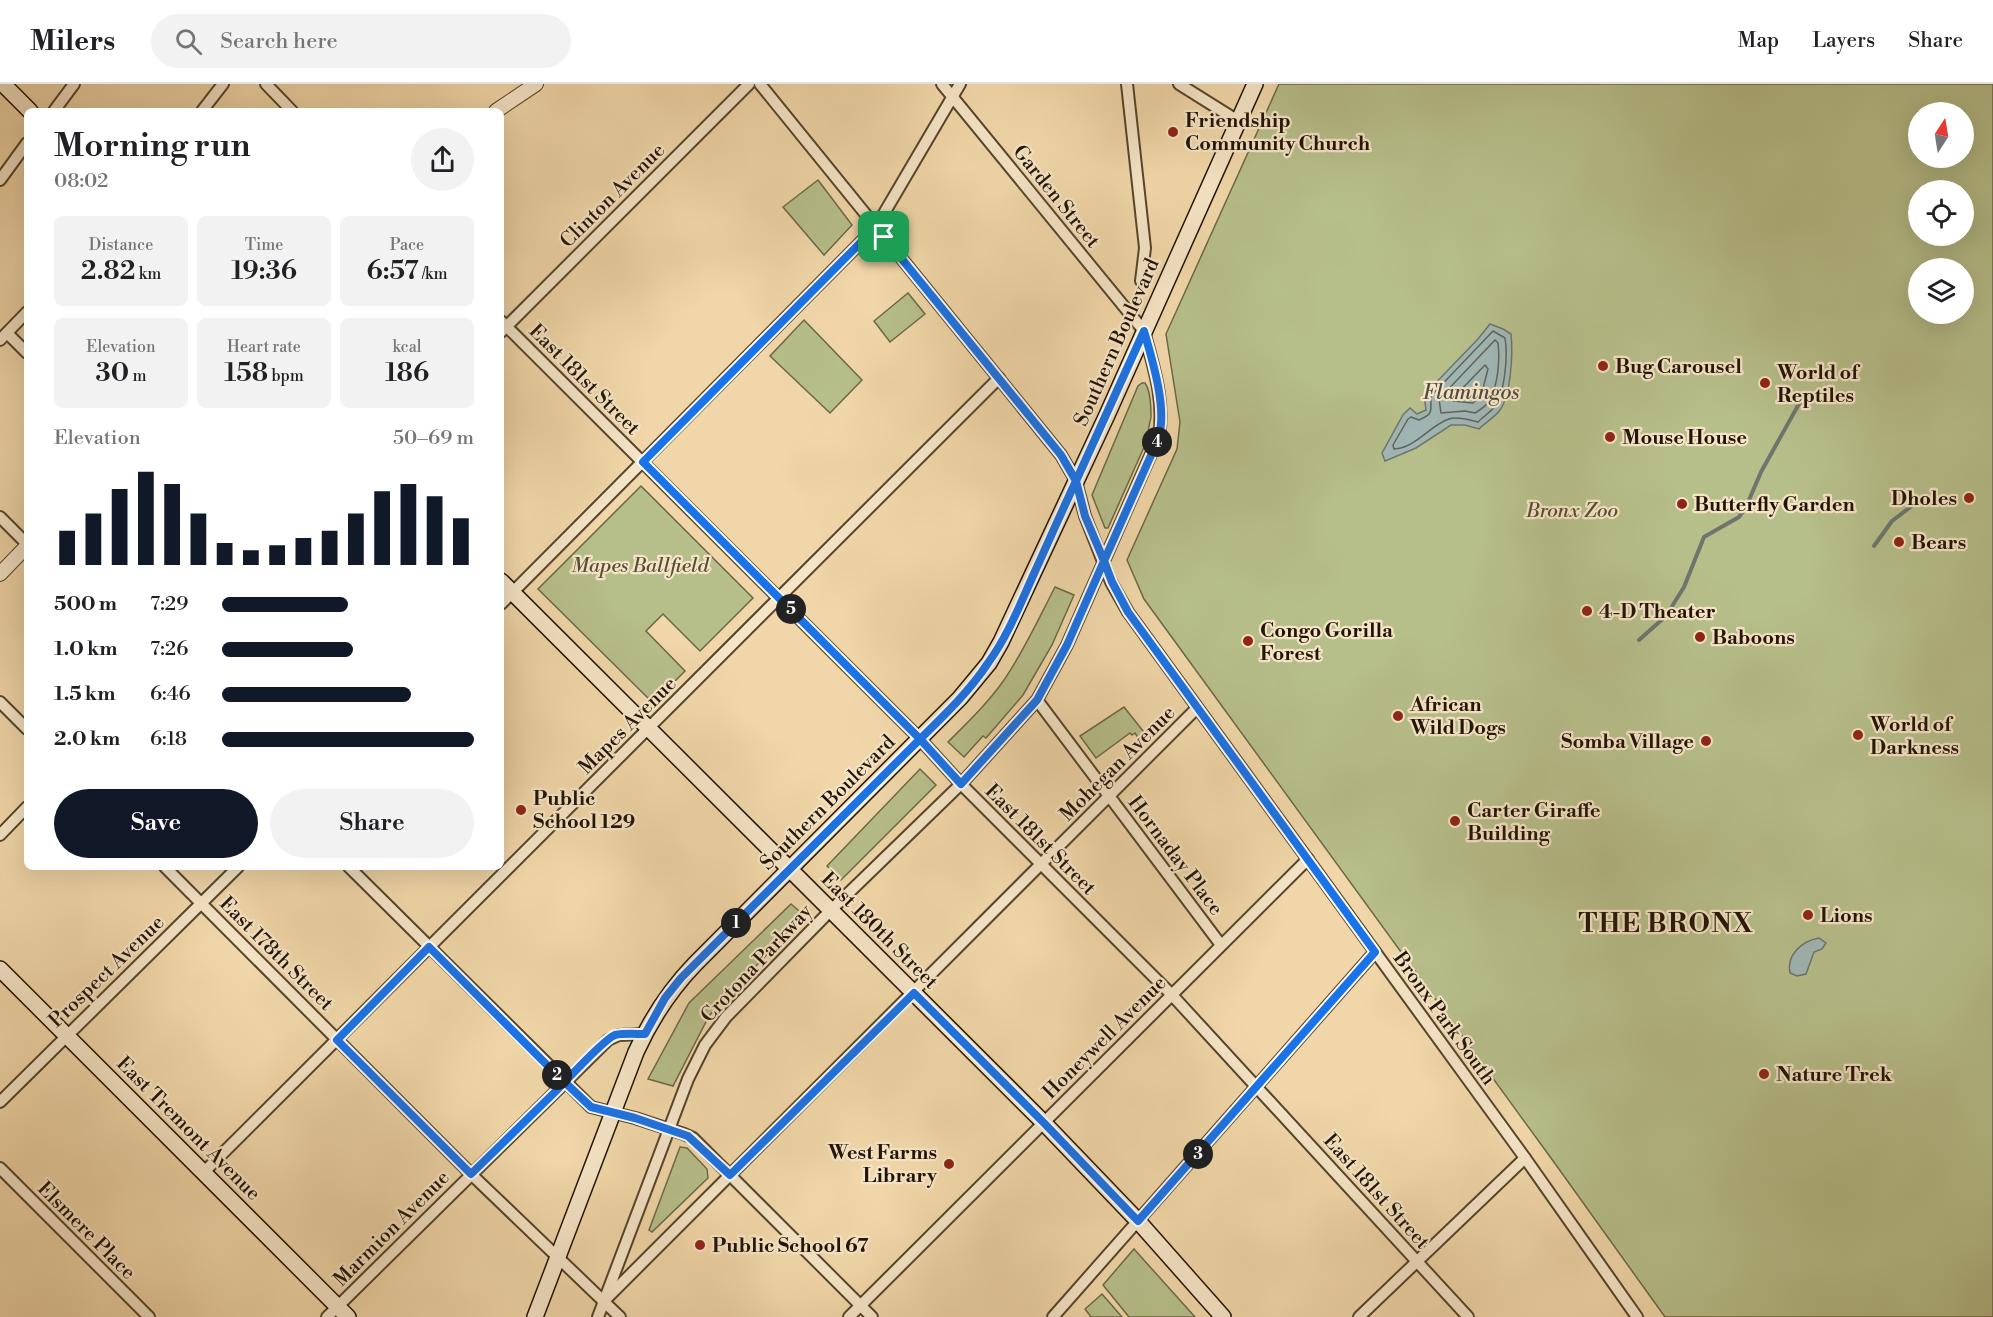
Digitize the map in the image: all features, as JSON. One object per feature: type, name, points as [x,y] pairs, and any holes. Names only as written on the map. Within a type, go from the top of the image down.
[{"type":"main road","points":[[3,84],[27,108]]},
{"type":"main road","name":"Southern Boulevard","points":[[535,1317],[612,1112],[645,1034],[673,987],[920,739],[976,680],[1001,642],[1076,481],[1254,84]]},
{"type":"main road","name":"East 180th Street","points":[[504,584],[1044,1123],[1138,1221],[1223,1317]]},
{"type":"main road","name":"East Tremont Avenue","points":[[0,969],[204,1172],[338,1314]]},
{"type":"street","points":[[56,108],[74,84]]},
{"type":"street","points":[[204,108],[223,84]]},
{"type":"street","points":[[266,84],[289,108]]},
{"type":"street","points":[[500,108],[536,84]]},
{"type":"street","name":"Clinton Avenue","points":[[504,325],[749,84]]},
{"type":"street","name":"Bronx Park South","points":[[760,84],[1061,455],[1076,481],[1085,516],[1112,582],[1128,612],[1525,1158],[1637,1317]]},
{"type":"street","name":"Garden Street","points":[[942,84],[1144,331]]},
{"type":"street","points":[[504,601],[876,227],[960,84]]},
{"type":"street","points":[[1127,84],[1145,248],[1141,281]]},
{"type":"street","points":[[1179,84],[1238,122]]},
{"type":"street","points":[[0,180],[24,147]]},
{"type":"street","points":[[24,315],[4,337],[24,351]]},
{"type":"street","name":"East 181st Street","points":[[504,327],[643,462],[920,739],[961,784],[1172,995],[1468,1317]]},
{"type":"street","name":"Crotona Parkway","points":[[598,1317],[693,1066],[712,1034],[831,910],[961,784],[1037,700],[1067,645],[1159,436],[1161,425],[1156,377],[1144,331]]},
{"type":"street","name":"Mapes Avenue","points":[[204,1172],[999,378]]},
{"type":"street","points":[[0,517],[24,542]]},
{"type":"street","points":[[0,574],[24,548]]},
{"type":"street","name":"Hornaday Place","points":[[1037,700],[1221,945]]},
{"type":"street","points":[[0,702],[24,726]]},
{"type":"street","name":"Mohegan Avenue","points":[[604,1301],[1197,708]]},
{"type":"street","points":[[0,835],[24,810]]},
{"type":"street","name":"Honeywell Avenue","points":[[849,1317],[1308,859]]},
{"type":"street","name":"East 178th Street","points":[[168,870],[471,1174],[620,1317]]},
{"type":"street","name":"Prospect Avenue","points":[[0,1102],[235,870]]},
{"type":"street","points":[[352,870],[591,1107],[693,1138],[872,1317]]},
{"type":"street","points":[[1053,1317],[1375,952]]},
{"type":"street","name":"Marmion Avenue","points":[[338,1314],[471,1174],[612,1037],[645,1034]]},
{"type":"street","points":[[1359,1317],[1525,1158]]},
{"type":"street","name":"Elsmere Place","points":[[0,1168],[149,1317]]},
{"type":"green space","name":"Bronx Zoo","points":[[1279,84],[1993,84],[1993,1317],[1665,1317],[1144,599],[1127,560],[1177,449],[1180,422],[1166,334]]},
{"type":"green space","points":[[818,180],[852,225],[824,255],[783,207]]},
{"type":"green space","points":[[908,293],[925,314],[890,342],[874,321]]},
{"type":"green space","points":[[804,320],[862,380],[830,413],[770,356]]},
{"type":"green space","points":[[1142,383],[1147,386],[1150,399],[1149,436],[1108,528],[1105,528],[1092,495],[1138,386]]},
{"type":"green space","name":"Mapes Ballfield","points":[[641,486],[753,598],[700,651],[663,614],[646,631],[685,671],[653,703],[538,589]]},
{"type":"green space","points":[[1055,587],[1074,595],[1052,645],[1023,695],[986,738],[983,736],[964,757],[948,742],[985,704],[1004,680],[1025,646]]},
{"type":"green space","points":[[1124,707],[1147,736],[1141,742],[1135,733],[1132,735],[1130,733],[1096,758],[1080,736]]},
{"type":"green space","points":[[920,769],[936,785],[841,880],[827,866]]},
{"type":"green space","points":[[791,904],[804,915],[709,1016],[673,1086],[648,1079],[689,1003]]},
{"type":"green space","points":[[680,1147],[687,1148],[707,1169],[708,1178],[652,1232],[649,1230]]},
{"type":"green space","points":[[1134,1249],[1195,1317],[1129,1317],[1103,1285]]},
{"type":"green space","points":[[1102,1294],[1122,1317],[1091,1317],[1085,1309]]},
{"type":"water","name":"Flamingos","points":[[1490,324],[1511,334],[1509,384],[1500,410],[1479,429],[1465,425],[1451,425],[1416,448],[1385,461],[1382,453],[1403,415],[1410,408],[1417,414],[1426,410],[1424,395]]},
{"type":"water","points":[[1819,938],[1826,943],[1822,949],[1814,952],[1806,974],[1797,976],[1790,973],[1790,960],[1797,950],[1807,942]]},
{"type":"waterway","points":[[1639,640],[1666,616],[1684,587],[1704,537],[1739,517],[1746,507],[1761,472],[1800,402]]},
{"type":"waterway","points":[[1874,546],[1892,521],[1917,502]]},
{"type":"place","name":"Friendship Community Church","points":[[1173,132]]},
{"type":"place","name":"Bug Carousel","points":[[1603,366]]},
{"type":"place","name":"World of Reptiles","points":[[1765,383]]},
{"type":"place","name":"Mouse House","points":[[1610,437]]},
{"type":"place","name":"Dholes","points":[[1969,498]]},
{"type":"place","name":"Butterfly Garden","points":[[1682,504]]},
{"type":"place","name":"Bears","points":[[1899,542]]},
{"type":"place","name":"4-D Theater","points":[[1587,611]]},
{"type":"place","name":"Baboons","points":[[1700,637]]},
{"type":"place","name":"Congo Gorilla Forest","points":[[1248,641]]},
{"type":"place","name":"African Wild Dogs","points":[[1398,716]]},
{"type":"place","name":"World of Darkness","points":[[1858,735]]},
{"type":"place","name":"Somba Village","points":[[1706,741]]},
{"type":"place","name":"Public School 129","points":[[521,810]]},
{"type":"place","name":"Carter Giraffe Building","points":[[1455,821]]},
{"type":"place","name":"Lions","points":[[1808,915]]},
{"type":"place","name":"Nature Trek","points":[[1764,1074]]},
{"type":"place","name":"West Farms Library","points":[[949,1164]]},
{"type":"place","name":"Public School 67","points":[[700,1245]]},
{"type":"district","name":"THE BRONX","points":[[1666,923]]},
{"type":"route","points":[[884,237],[876,227],[643,462],[920,739],[961,784],[1037,700],[1067,645],[1104,561],[1085,516],[1076,481],[1144,331],[1156,377],[1161,425],[1152,453],[1104,561],[1128,612],[1375,952],[1138,1221],[914,993],[730,1175],[693,1138],[635,1118],[591,1107],[564,1082],[429,947],[337,1040],[471,1174],[564,1082],[608,1040],[619,1035],[645,1034],[665,998],[681,978],[920,739],[976,680],[989,663],[1009,628],[1076,481],[1061,455],[884,237]]}]
